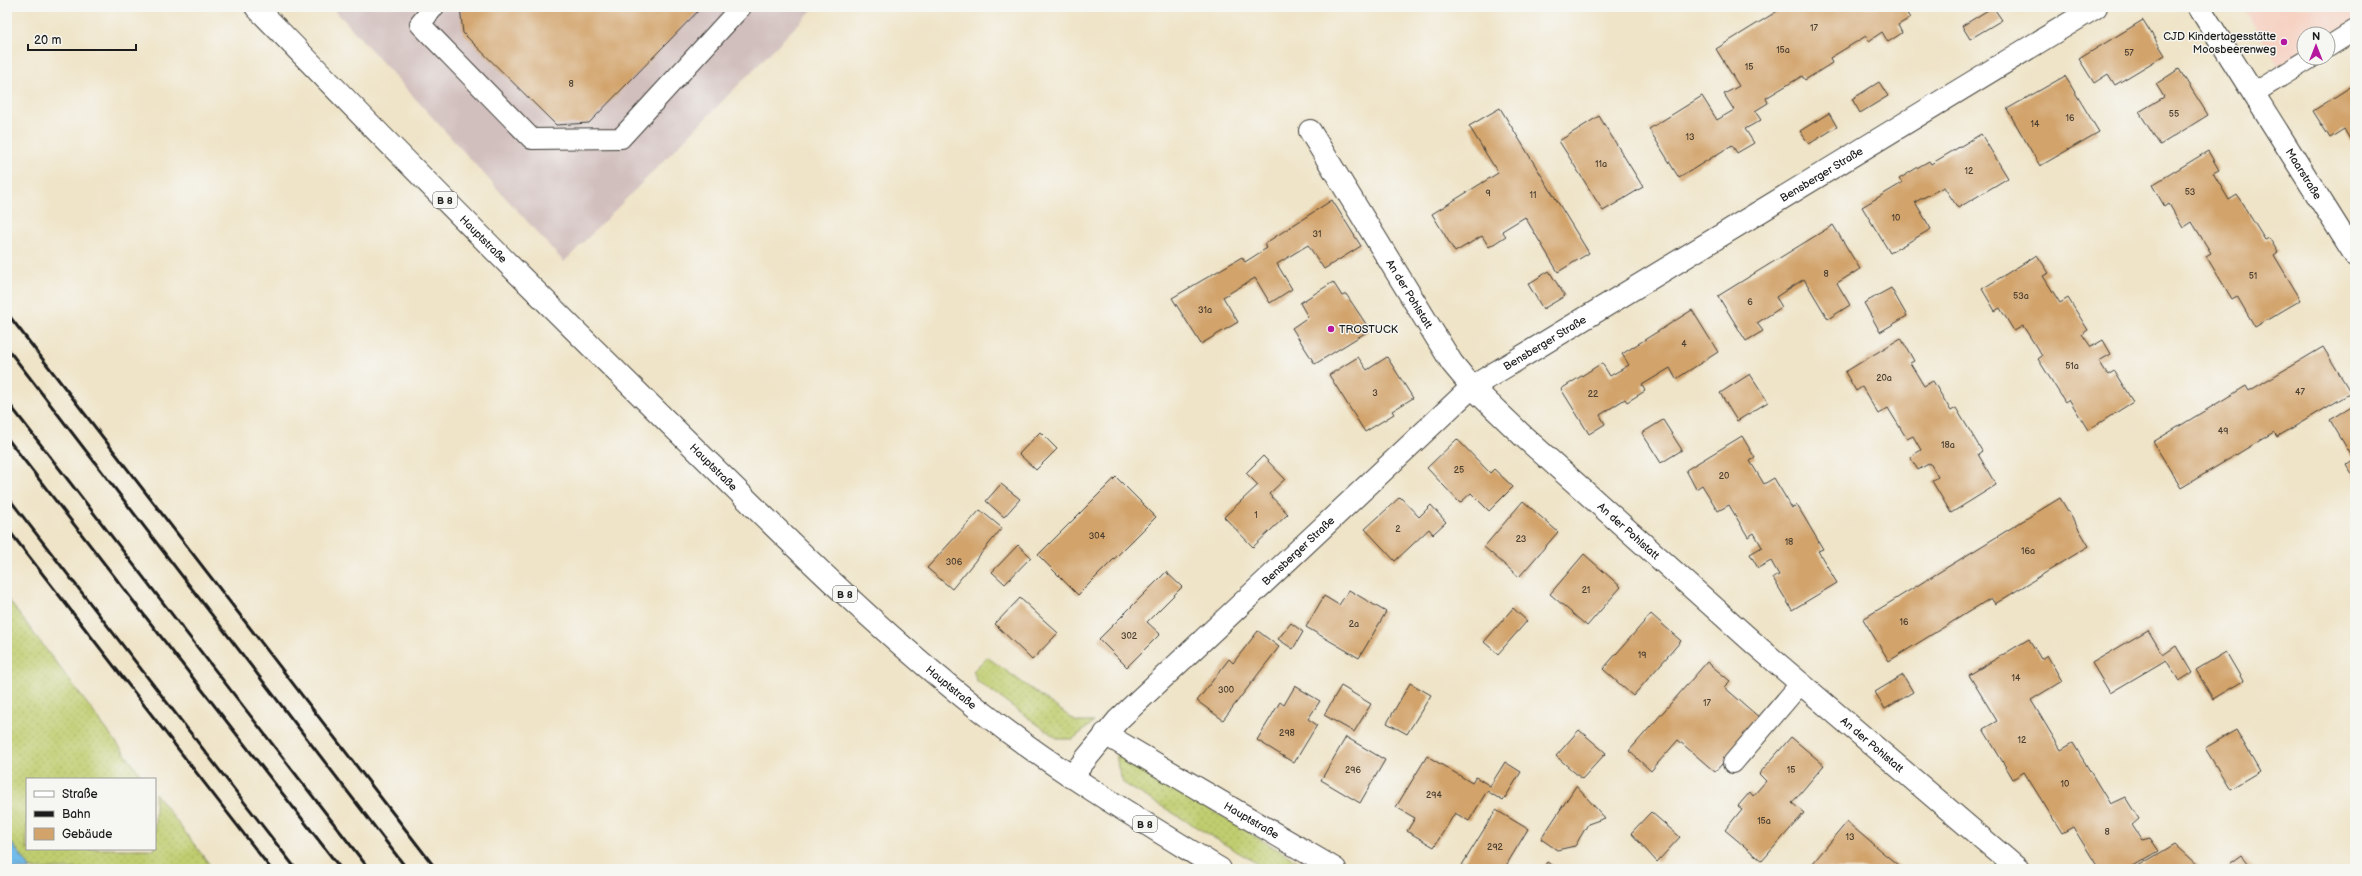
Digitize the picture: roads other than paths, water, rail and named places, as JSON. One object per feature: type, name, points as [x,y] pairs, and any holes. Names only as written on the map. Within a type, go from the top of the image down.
[{"type":"street","name":"Hauptstraße","points":[[256,7],[573,329],[851,600],[920,662],[979,710],[1071,777],[1220,869]]},
{"type":"street","name":"Bensberger Straße","points":[[1071,777],[1105,734],[1472,387],[2096,7]]},
{"type":"street","name":"Maarstraße","points":[[2199,7],[2355,255]]},
{"type":"street","name":"An der Pohlstatt","points":[[1310,130],[1452,362],[1472,387],[1523,436],[1757,646],[2018,869]]},
{"type":"street","name":"Hauptstraße","points":[[1105,734],[1335,869]]},
{"type":"lane","points":[[434,7],[420,24],[532,139],[621,138],[741,7]]},
{"type":"lane","points":[[2336,42],[2355,30]]},
{"type":"lane","points":[[2254,93],[2298,66]]},
{"type":"lane","points":[[1733,763],[1801,683]]},
{"type":"water","points":[[7,837],[31,869],[7,869]]},
{"type":"railway","points":[[7,313],[436,869]]},
{"type":"railway","points":[[7,348],[407,869]]},
{"type":"railway","points":[[7,401],[369,869]]},
{"type":"railway","points":[[7,438],[341,869]]},
{"type":"railway","points":[[7,496],[296,869]]},
{"type":"railway","points":[[7,528],[271,869]]},
{"type":"place","name":"CJD Kindertagesstätte Moosbeerenweg","points":[[2284,42]]},
{"type":"place","name":"TROSTUCK","points":[[1331,329]]}]
